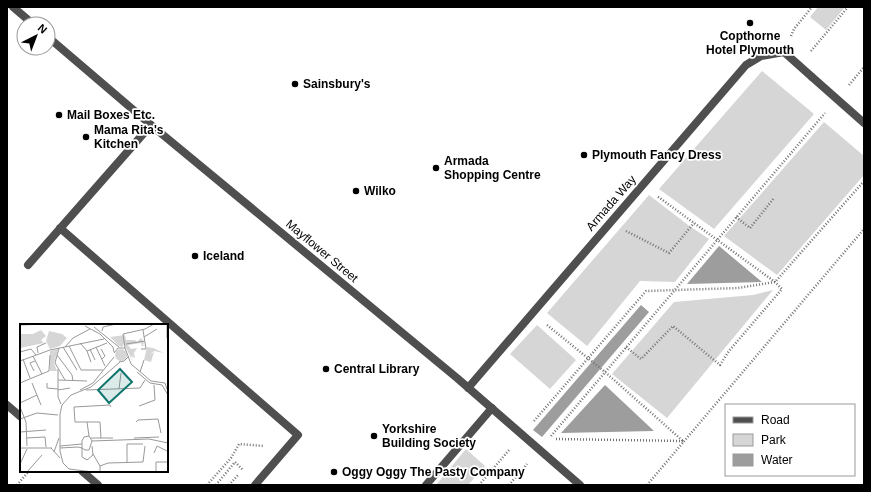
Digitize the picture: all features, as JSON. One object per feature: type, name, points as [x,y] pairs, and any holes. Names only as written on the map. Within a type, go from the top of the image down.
[{"type":"street","points":[[13,7],[23,16]]},
{"type":"street","name":"Mayflower Street","points":[[56,44],[151,125],[457,378],[580,485]]},
{"type":"street","points":[[784,52],[864,123]]},
{"type":"street","name":"Armada Way","points":[[468,388],[746,65],[761,56],[784,52]]},
{"type":"street","points":[[28,265],[151,125]]},
{"type":"street","points":[[60,228],[298,434],[255,485]]},
{"type":"street","points":[[7,405],[20,417]]},
{"type":"street","points":[[426,485],[492,408]]},
{"type":"street","points":[[83,472],[98,485]]},
{"type":"path","points":[[784,52],[794,29],[812,7]]},
{"type":"path","points":[[798,65],[848,7]]},
{"type":"path","points":[[684,442],[548,439],[864,67]]},
{"type":"path","points":[[479,485],[646,291],[738,288],[775,282],[864,181]]},
{"type":"path","points":[[626,347],[641,359],[673,326],[720,365],[729,351],[782,290],[775,282],[655,194]]},
{"type":"path","points":[[736,217],[750,228],[774,198]]},
{"type":"path","points":[[626,232],[669,253],[694,223]]},
{"type":"path","points":[[646,485],[864,229]]},
{"type":"path","points":[[533,314],[605,372],[684,442]]},
{"type":"path","points":[[207,485],[231,458],[239,444],[267,447],[280,456]]},
{"type":"path","points":[[509,485],[539,449]]},
{"type":"path","points":[[216,485],[235,462],[243,469],[229,485]]},
{"type":"path","points":[[17,485],[28,472]]},
{"type":"green space","points":[[818,7],[845,7],[826,30],[810,17]]},
{"type":"green space","points":[[762,71],[814,114],[714,229],[659,189]]},
{"type":"green space","points":[[824,122],[864,156],[864,175],[777,275],[724,236]]},
{"type":"green space","points":[[649,195],[709,239],[675,282],[640,281],[587,346],[547,313]]},
{"type":"green space","points":[[773,290],[667,418],[612,374],[674,302],[753,295]]},
{"type":"green space","points":[[537,325],[576,360],[550,389],[510,354]]},
{"type":"green space","points":[[466,449],[485,466],[468,485],[436,485]]},
{"type":"water","points":[[719,246],[762,282],[687,284]]},
{"type":"water","points":[[641,305],[649,312],[542,437],[533,430]]},
{"type":"water","points":[[605,385],[654,431],[561,433]]},
{"type":"place","name":"Copthorne Hotel Plymouth","points":[[750,23]]},
{"type":"place","name":"Sainsbury's","points":[[295,84]]},
{"type":"place","name":"Mail Boxes Etc.","points":[[59,115]]},
{"type":"place","name":"Mama Rita's Kitchen","points":[[86,137]]},
{"type":"place","name":"Plymouth Fancy Dress","points":[[584,155]]},
{"type":"place","name":"Armada Shopping Centre","points":[[436,168]]},
{"type":"place","name":"Wilko","points":[[356,191]]},
{"type":"place","name":"Iceland","points":[[195,256]]},
{"type":"place","name":"Central Library","points":[[326,369]]},
{"type":"place","name":"Yorkshire Building Society","points":[[374,436]]},
{"type":"place","name":"Oggy Oggy The Pasty Company","points":[[334,472]]}]
